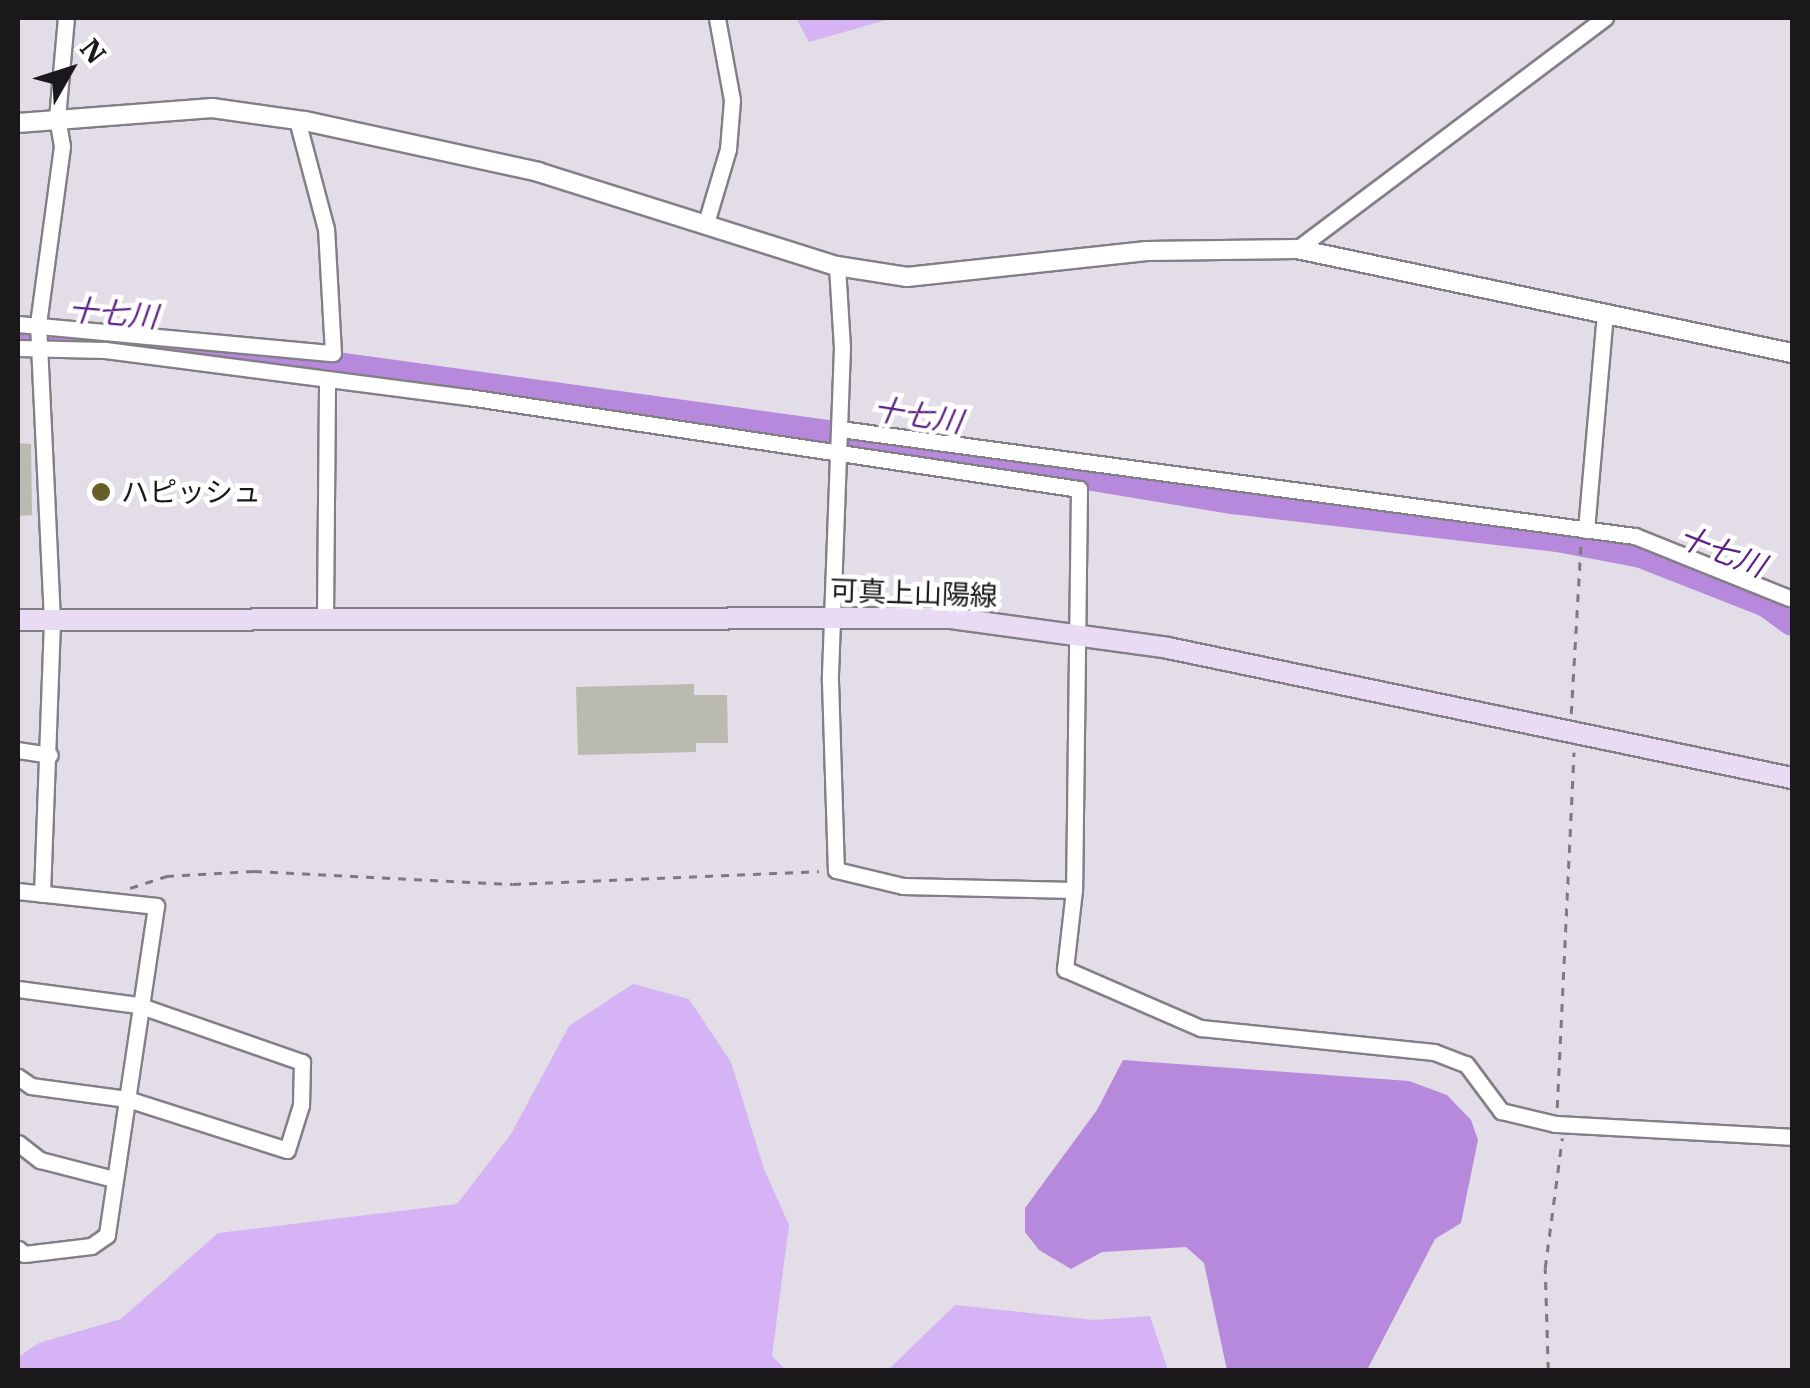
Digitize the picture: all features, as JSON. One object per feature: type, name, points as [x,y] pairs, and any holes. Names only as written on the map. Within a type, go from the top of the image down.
[{"type":"main road","name":"可真上山陽線","points":[[18,620],[950,618],[1079,632],[1570,727],[1792,778]]},
{"type":"street","points":[[42,894],[52,620],[38,324],[62,146],[57,118],[66,18]]},
{"type":"street","points":[[706,222],[728,149],[732,100],[716,18]]},
{"type":"street","points":[[1297,249],[1605,18]]},
{"type":"street","points":[[18,123],[212,108],[297,120],[538,172],[837,266],[907,277],[1147,250],[1297,249],[1792,353]]},
{"type":"street","points":[[18,324],[334,353],[326,229],[297,120]]},
{"type":"street","points":[[837,266],[840,429],[832,616],[836,870],[904,886],[1074,890]]},
{"type":"street","points":[[1586,530],[1605,314]]},
{"type":"street","points":[[18,348],[327,379],[1079,489],[1074,890],[1065,969],[1202,1028],[1434,1052],[1466,1064],[1501,1111],[1559,1126],[1792,1137]]},
{"type":"street","points":[[326,617],[327,379]]},
{"type":"street","points":[[840,429],[1635,536],[1789,598]]},
{"type":"street","points":[[18,750],[50,755]]},
{"type":"street","points":[[18,891],[156,906],[138,1005],[107,1235],[91,1246],[20,1255]]},
{"type":"street","points":[[18,989],[138,1005],[302,1062],[302,1105],[287,1150],[127,1100],[31,1086],[18,1077]]},
{"type":"street","points":[[18,1143],[40,1160],[114,1179]]},
{"type":"path","points":[[1548,1370],[1545,1268],[1559,1126],[1573,870],[1570,727],[1580,546]]},
{"type":"path","points":[[117,902],[127,889],[166,876],[240,871],[513,884],[836,870]]},
{"type":"shaded area","points":[[796,18],[893,18],[809,42]]},
{"type":"shaded area","points":[[633,984],[689,999],[731,1062],[764,1169],[789,1225],[772,1356],[786,1370],[18,1370],[18,1357],[39,1343],[121,1319],[218,1233],[457,1204],[511,1134],[569,1026]]},
{"type":"shaded area","points":[[1123,1060],[1409,1081],[1447,1095],[1471,1120],[1478,1140],[1461,1223],[1435,1239],[1367,1370],[1227,1370],[1204,1263],[1186,1247],[1102,1252],[1071,1269],[1039,1250],[1025,1232],[1025,1208],[1097,1110]]},
{"type":"shaded area","points":[[955,1305],[1094,1320],[1150,1316],[1168,1370],[888,1370]]},
{"type":"building","points":[[18,443],[31,444],[32,515],[18,516]]},
{"type":"building","points":[[694,684],[694,695],[727,695],[728,743],[696,743],[696,752],[578,755],[576,687]]},
{"type":"waterway","name":"十七川","points":[[18,338],[316,363],[863,439],[1233,500],[1558,538],[1641,554],[1766,603],[1792,622]]},
{"type":"waterway","points":[[1766,603],[1792,607]]},
{"type":"place","name":"ハピッシュ","points":[[101,492]]}]
